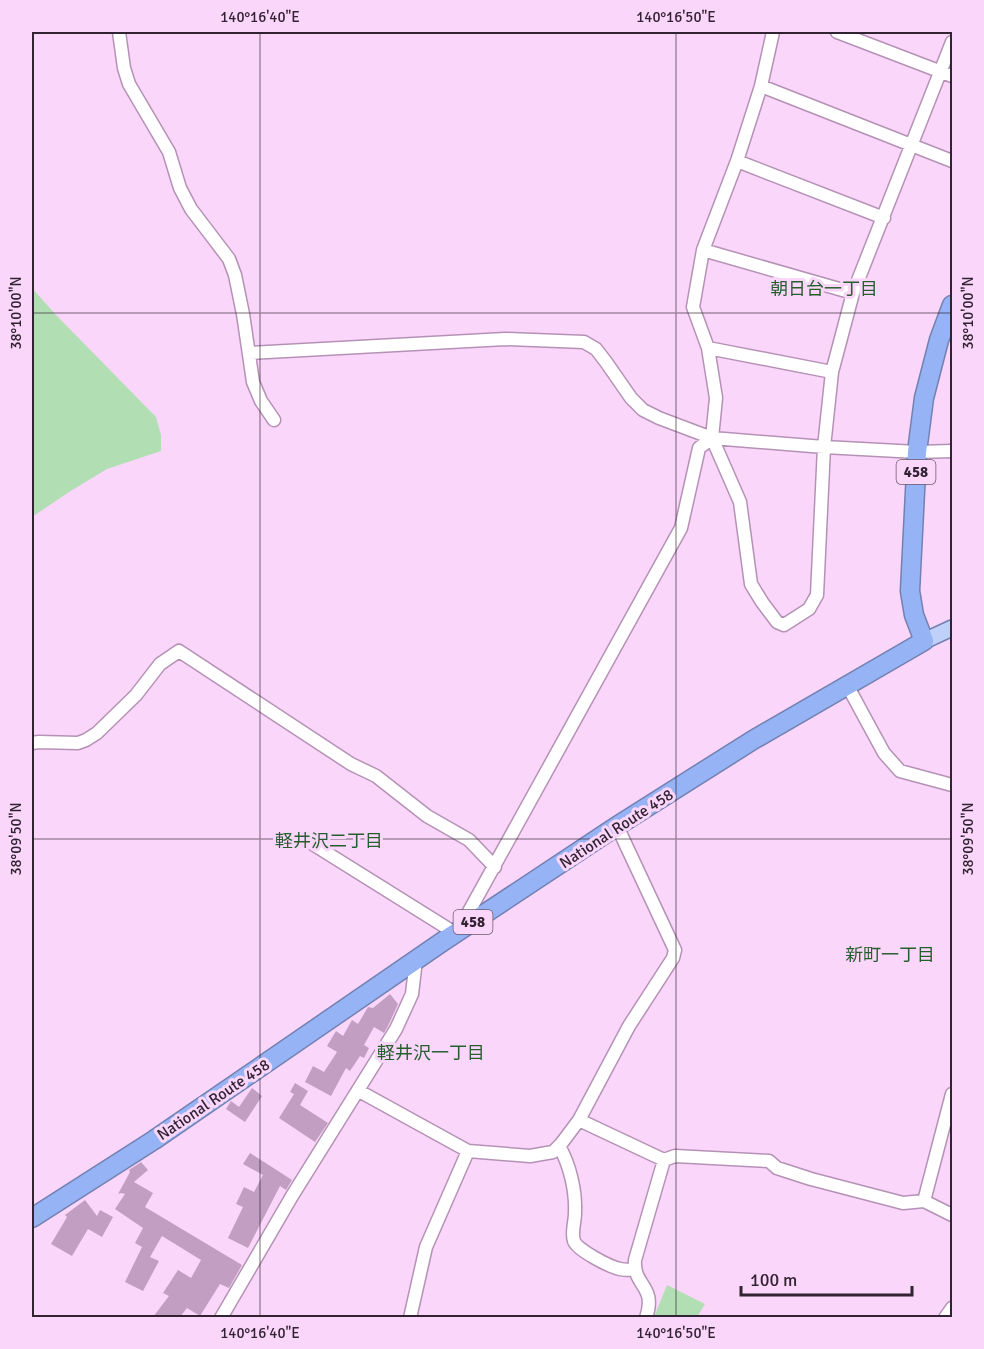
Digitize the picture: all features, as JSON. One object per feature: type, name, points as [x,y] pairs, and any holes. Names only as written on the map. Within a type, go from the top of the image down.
[{"type":"highway","name":"458","points":[[924,641],[914,615],[910,591],[917,452],[924,398],[939,340],[952,305]]},
{"type":"highway","name":"National Route 458","points":[[32,1218],[154,1140],[456,932],[617,826],[753,740],[924,641]]},
{"type":"main road","points":[[924,641],[952,628]]},
{"type":"street","points":[[119,32],[124,68],[129,84],[169,152],[180,188],[191,209],[229,259],[235,275],[253,382],[261,401],[274,420]]},
{"type":"street","points":[[772,32],[761,86],[737,161],[703,250],[693,307],[708,348],[716,398],[712,438],[740,502],[752,584],[777,622],[784,625],[809,609],[818,595],[824,447],[832,372],[853,293],[912,146],[947,73],[952,42]]},
{"type":"street","points":[[837,32],[865,36],[947,73]]},
{"type":"street","points":[[761,86],[952,161]]},
{"type":"street","points":[[737,161],[884,218]]},
{"type":"street","points":[[703,250],[853,293]]},
{"type":"street","points":[[249,353],[505,339],[584,342],[596,349],[631,398],[643,410],[712,438],[824,447],[917,452],[952,451]]},
{"type":"street","points":[[708,348],[832,372]]},
{"type":"street","points":[[303,838],[456,932],[495,867],[681,528],[699,448],[712,438]]},
{"type":"street","points":[[32,743],[78,743],[86,740],[97,733],[136,695],[160,664],[179,651],[351,764],[376,776],[428,816],[469,840],[495,867]]},
{"type":"street","points":[[847,685],[884,753],[900,771],[952,785]]},
{"type":"street","points":[[359,1091],[468,1151],[530,1156],[552,1152],[559,1146],[579,1120],[629,1026],[673,958],[675,950],[617,826]]},
{"type":"street","points":[[226,1316],[292,1196],[396,1029],[412,994],[416,960]]},
{"type":"street","points":[[924,1201],[952,1094]]},
{"type":"street","points":[[579,1120],[664,1160],[675,1156],[770,1161],[777,1168],[811,1179],[903,1203],[924,1201],[952,1215]]},
{"type":"street","points":[[559,1146],[565,1155],[573,1183],[575,1210],[573,1239],[576,1246],[621,1270],[634,1269]]},
{"type":"street","points":[[410,1317],[426,1247],[468,1151]]},
{"type":"street","points":[[646,1317],[650,1298],[634,1269],[635,1260],[664,1160]]},
{"type":"street","points":[[945,1317],[952,1308]]},
{"type":"green space","points":[[32,288],[156,417],[161,435],[161,451],[107,469],[32,517]]},
{"type":"green space","points":[[667,1285],[705,1304],[697,1317],[654,1317]]},
{"type":"building","points":[[390,994],[398,1004],[384,1033],[374,1027],[364,1045],[369,1048],[364,1058],[360,1056],[350,1071],[346,1068],[331,1096],[305,1082],[313,1066],[324,1072],[337,1052],[327,1046],[336,1031],[343,1036],[352,1020],[358,1024],[368,1007],[373,1008]]},
{"type":"building","points":[[295,1083],[308,1091],[300,1105],[328,1123],[315,1142],[279,1118],[294,1094],[290,1092]]},
{"type":"building","points":[[252,1088],[262,1096],[245,1122],[226,1109],[231,1101],[239,1107]]},
{"type":"building","points":[[250,1153],[292,1180],[286,1190],[280,1186],[248,1248],[228,1238],[243,1207],[236,1204],[244,1187],[254,1192],[263,1175],[243,1164]]},
{"type":"building","points":[[141,1162],[148,1170],[134,1182],[153,1193],[145,1207],[242,1265],[229,1288],[220,1284],[200,1316],[187,1308],[180,1317],[153,1317],[169,1296],[163,1293],[178,1270],[191,1278],[201,1260],[162,1236],[150,1257],[159,1261],[143,1291],[125,1282],[142,1247],[135,1243],[143,1228],[115,1209],[125,1194],[118,1194],[129,1170]]},
{"type":"building","points":[[85,1200],[97,1216],[100,1210],[113,1217],[102,1237],[88,1229],[72,1256],[51,1244],[67,1217],[65,1215]]},
{"type":"district","name":"朝日台一丁目","points":[[824,289]]},
{"type":"district","name":"軽井沢二丁目","points":[[329,841]]},
{"type":"district","name":"新町一丁目","points":[[890,955]]},
{"type":"district","name":"軽井沢一丁目","points":[[431,1053]]}]
